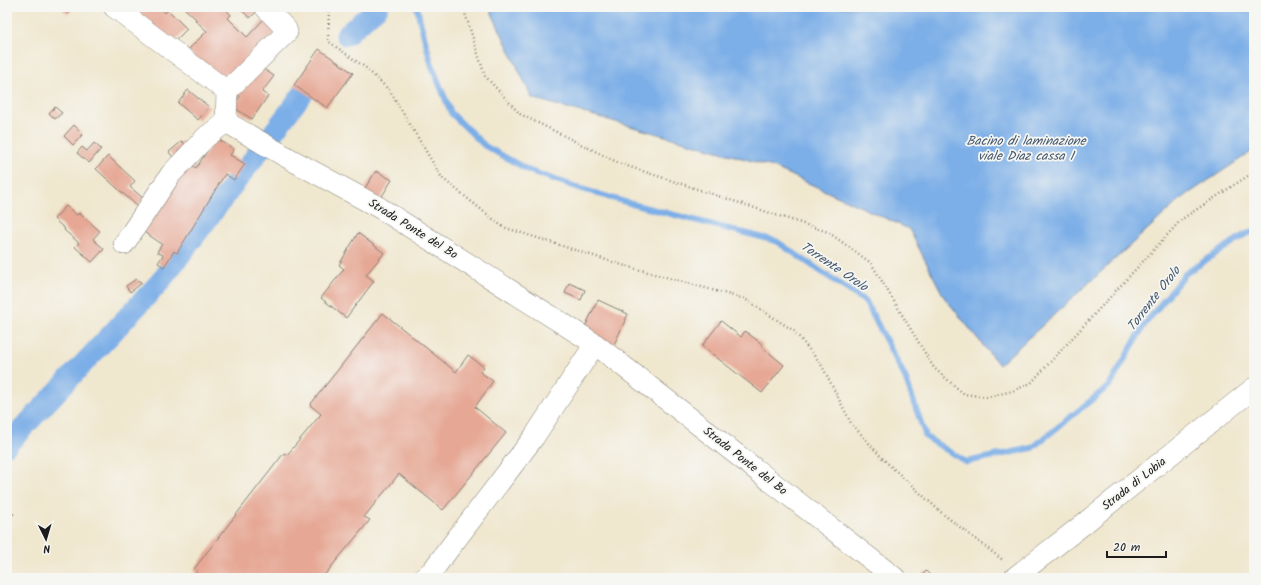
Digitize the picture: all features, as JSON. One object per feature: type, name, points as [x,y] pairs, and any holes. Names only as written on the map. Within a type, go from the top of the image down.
[{"type":"street","points":[[114,7],[227,91]]},
{"type":"street","points":[[124,244],[171,174],[206,137],[226,122],[227,91],[287,32],[286,29],[265,7]]},
{"type":"street","name":"Strada Ponte del Bo","points":[[226,122],[380,208],[595,344],[895,578]]},
{"type":"street","points":[[424,578],[432,571],[534,437],[595,344]]},
{"type":"street","name":"Strada di Lobia","points":[[1017,576],[1254,388]]},
{"type":"path","points":[[329,7],[328,41],[366,68],[390,91],[442,178],[503,227],[622,265],[745,299],[794,331],[821,364],[851,423],[884,460],[943,514],[1017,576]]},
{"type":"path","points":[[463,7],[485,76],[520,114],[621,164],[828,232],[871,263],[934,368],[964,394],[987,397],[1012,391],[1031,383],[1182,219],[1254,172]]},
{"type":"path","points":[[7,502],[13,514],[7,524]]},
{"type":"water","name":"Bacino di laminazione viale Diaz cassa 1","points":[[489,7],[1254,7],[1254,150],[1182,198],[999,365],[944,297],[909,229],[773,167],[532,98]]},
{"type":"building","points":[[60,7],[75,7],[68,14]]},
{"type":"building","points":[[131,7],[160,7],[165,13],[168,10],[187,29],[170,46]]},
{"type":"building","points":[[183,7],[224,7],[231,15],[228,18],[247,37],[264,19],[277,32],[226,83],[187,51],[207,31]]},
{"type":"building","points":[[238,7],[256,7],[259,9],[250,18]]},
{"type":"building","points":[[319,49],[353,73],[327,108],[294,85]]},
{"type":"building","points":[[259,66],[274,76],[262,92],[268,96],[252,119],[233,107],[240,96],[232,90]]},
{"type":"building","points":[[188,90],[209,107],[198,120],[178,103]]},
{"type":"building","points":[[55,107],[62,113],[55,119],[49,113]]},
{"type":"building","points":[[74,125],[83,134],[73,145],[64,136]]},
{"type":"building","points":[[216,138],[234,149],[230,155],[245,164],[234,180],[225,174],[177,253],[174,251],[164,267],[158,263],[163,255],[157,252],[162,244],[144,232],[187,163],[196,168]]},
{"type":"building","points":[[182,141],[189,150],[175,160],[169,152]]},
{"type":"building","points":[[94,143],[101,149],[89,163],[77,153],[82,147],[87,151]]},
{"type":"building","points":[[108,156],[135,181],[130,187],[144,199],[137,206],[96,169]]},
{"type":"building","points":[[376,171],[392,180],[379,201],[363,191]]},
{"type":"building","points":[[66,206],[77,215],[79,213],[100,231],[93,239],[104,249],[92,262],[75,247],[79,243],[54,219]]},
{"type":"building","points":[[358,233],[384,253],[366,275],[374,281],[346,318],[321,298],[344,269],[339,265]]},
{"type":"building","points":[[136,279],[142,283],[130,292],[126,286]]},
{"type":"building","points":[[569,283],[585,290],[581,300],[565,293]]},
{"type":"building","points":[[598,300],[628,314],[613,347],[583,331]]},
{"type":"building","points":[[383,313],[456,372],[468,355],[484,367],[480,372],[493,381],[475,407],[506,433],[443,510],[399,474],[364,517],[370,520],[322,578],[192,578],[197,572],[194,569],[284,453],[287,455],[321,414],[310,405]]},
{"type":"building","points":[[721,321],[741,337],[745,331],[763,345],[762,347],[784,365],[762,393],[702,346]]},
{"type":"building","points":[[926,571],[933,578],[920,578]]},
{"type":"waterway","points":[[346,35],[378,7]]},
{"type":"waterway","name":"Torrente Orolo","points":[[417,7],[432,66],[451,113],[485,146],[530,171],[582,189],[632,204],[776,241],[866,302],[905,377],[926,437],[966,462],[1032,448],[1110,385],[1144,325],[1185,274],[1244,235],[1254,231]]},
{"type":"waterway","points":[[7,445],[160,282],[304,92]]}]
